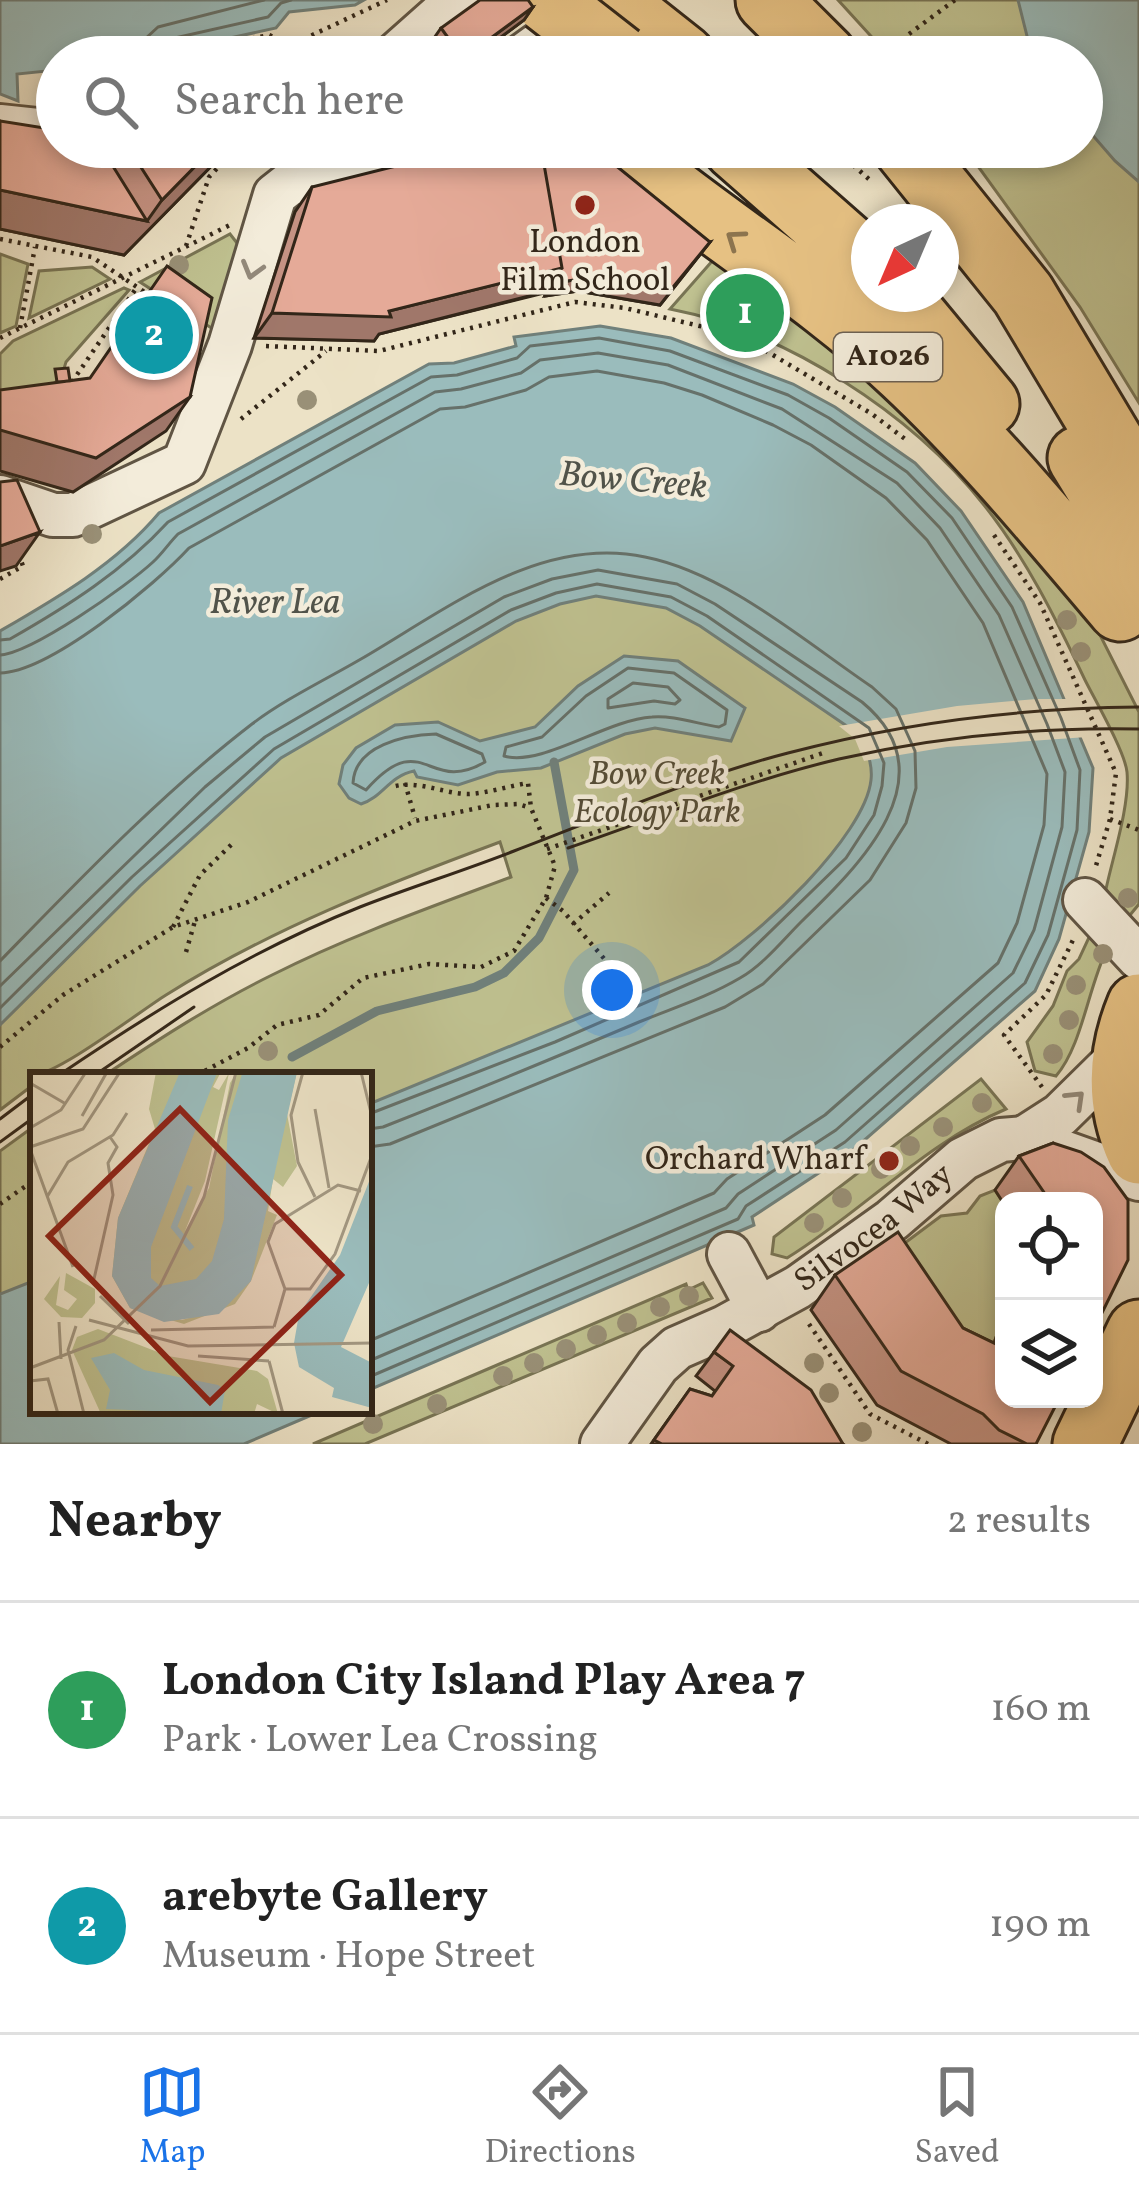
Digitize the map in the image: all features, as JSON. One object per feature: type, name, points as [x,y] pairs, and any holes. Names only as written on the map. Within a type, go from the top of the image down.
[{"type":"highway","points":[[546,0],[592,36]]},
{"type":"highway","points":[[611,0],[656,36]]},
{"type":"highway","points":[[768,0],[804,36]]},
{"type":"highway","name":"A1026","points":[[642,168],[682,202],[797,282],[905,371],[1133,604]]},
{"type":"highway","points":[[759,168],[851,249]]},
{"type":"highway","points":[[820,168],[860,204]]},
{"type":"highway","points":[[922,168],[1023,294],[1139,488]]},
{"type":"highway","name":"A1026","points":[[959,304],[1074,449],[1133,604]]},
{"type":"highway","name":"A1026","points":[[911,312],[975,388],[1133,604]]},
{"type":"highway","points":[[1131,1030],[1124,1097],[1139,1152]]},
{"type":"highway","points":[[1085,1444],[1139,1332]]},
{"type":"street","points":[[417,36],[457,0]]},
{"type":"street","points":[[550,36],[599,0]]},
{"type":"street","points":[[0,126],[36,130]]},
{"type":"street","points":[[18,503],[52,515],[73,515],[184,463],[230,345],[275,195],[289,184],[297,168]]},
{"type":"street","points":[[1085,900],[1139,958]]},
{"type":"street","name":"Silvocea Way","points":[[602,1444],[658,1365],[677,1348],[787,1302],[963,1159],[1001,1140],[1024,1138],[1060,1115],[1131,1030]]},
{"type":"street","points":[[1024,1138],[1139,1179]]},
{"type":"street","points":[[729,1254],[787,1302]]},
{"type":"path","points":[[310,36],[387,0]]},
{"type":"path","points":[[909,34],[955,0]]},
{"type":"path","points":[[186,246],[209,177],[217,168]]},
{"type":"path","points":[[0,338],[272,203]]},
{"type":"path","points":[[0,238],[92,257],[156,299]]},
{"type":"path","points":[[20,328],[35,247]]},
{"type":"path","points":[[71,384],[137,287]]},
{"type":"path","points":[[230,345],[379,351],[575,302],[625,308],[742,336],[872,414],[909,442]]},
{"type":"path","points":[[240,419],[329,349]]},
{"type":"path","points":[[0,579],[23,566],[16,547],[29,541],[18,503]]},
{"type":"path","points":[[991,531],[1040,603],[1115,772],[1110,819],[1074,937],[1046,995],[1004,1035],[1050,1098]]},
{"type":"path","points":[[547,849],[826,752]]},
{"type":"path","points":[[405,783],[416,821]]},
{"type":"path","points":[[203,1072],[248,1048],[277,1025],[320,1015],[363,978],[429,964],[481,968],[514,951],[546,898],[555,866],[531,808],[527,783],[470,794],[405,783],[392,787]]},
{"type":"path","points":[[0,1047],[64,995],[173,927],[248,902],[416,821],[493,805],[531,808]]},
{"type":"path","points":[[1110,819],[1139,830]]},
{"type":"path","points":[[173,927],[200,875],[234,842]]},
{"type":"path","points":[[573,923],[609,893]]},
{"type":"path","points":[[546,898],[607,962],[607,973],[599,977]]},
{"type":"path","points":[[186,952],[195,920]]},
{"type":"path","points":[[0,1204],[30,1183]]},
{"type":"path","points":[[787,1302],[870,1414],[928,1444]]},
{"type":"green space","points":[[838,0],[1139,0],[1139,403],[1080,307],[979,168],[1103,168],[1103,36],[871,36]]},
{"type":"green space","points":[[230,234],[244,252],[213,329],[140,282]]},
{"type":"green space","points":[[0,254],[28,264],[16,326],[0,333]]},
{"type":"green space","points":[[714,259],[875,369],[1095,625],[1139,712],[1139,904],[1126,920],[1106,889],[1126,800],[1125,763],[1013,546],[954,471],[883,408],[801,356],[714,320],[670,309]]},
{"type":"green space","points":[[92,267],[110,279],[29,318],[39,271]]},
{"type":"green space","points":[[124,288],[129,290],[66,362],[57,381],[41,392],[0,404],[0,354],[13,341]]},
{"type":"green space","name":"Bow Creek Ecology Park","points":[[470,571],[866,620],[901,857],[372,1162],[372,1072],[110,1072],[272,975],[360,935],[511,877],[500,842],[371,892],[246,949],[166,995],[79,1054],[44,1072],[30,1072],[30,1087],[0,1110],[0,932]]},
{"type":"green space","points":[[1091,933],[1107,949],[1072,1049],[1056,1076],[1035,1071],[1027,1042],[1053,1006],[1067,971],[1079,959]]},
{"type":"green space","points":[[981,1079],[1006,1109],[948,1140],[787,1258],[772,1254],[774,1237]]},
{"type":"green space","points":[[30,1129],[30,1326],[0,1340],[0,1151]]},
{"type":"green space","points":[[996,1192],[995,1340],[980,1382],[874,1266],[941,1216],[967,1213],[980,1196]]},
{"type":"green space","points":[[703,1283],[712,1298],[365,1444],[313,1444],[686,1284],[688,1290]]},
{"type":"water","points":[[0,0],[364,0],[289,12],[276,28],[239,36],[36,36],[36,72],[17,74],[18,101],[0,94]]},
{"type":"water","points":[[1018,0],[1139,0],[1139,182],[1103,147],[1103,36],[1027,36]]},
{"type":"water","name":"River Lea","points":[[600,326],[671,338],[793,384],[915,463],[961,511],[1023,602],[1093,768],[1089,832],[1059,939],[1035,991],[852,1151],[752,1217],[754,1225],[372,1389],[372,1103],[708,965],[729,952],[806,883],[850,829],[871,780],[860,735],[666,608],[596,596],[560,604],[516,621],[281,758],[140,886],[0,1025],[0,631],[105,564],[159,513],[429,364],[454,363],[516,346],[514,337]]},
{"type":"water","points":[[624,656],[678,661],[745,708],[731,741],[655,728],[625,734],[541,768],[497,772],[458,785],[417,777],[414,771],[361,804],[349,798],[339,784],[343,765],[356,748],[395,725],[438,722],[480,741],[535,727],[578,686]]},
{"type":"water","points":[[30,1282],[30,1414],[314,1414],[244,1444],[0,1444],[0,1294]]},
{"type":"pier","points":[[1072,699],[1087,737],[947,747],[864,761],[855,739],[839,726],[957,706]]},
{"type":"building","points":[[480,0],[528,0],[533,7],[494,36],[447,36],[441,28]]},
{"type":"building","points":[[0,121],[36,127],[36,168],[114,168],[147,221],[0,190]]},
{"type":"building","points":[[141,168],[193,168],[162,200]]},
{"type":"building","points":[[388,168],[545,168],[562,268],[389,311],[391,317],[272,313],[312,187]]},
{"type":"building","name":"London Film School","points":[[545,168],[619,168],[710,242],[669,292],[587,278],[554,283],[562,268]]},
{"type":"building","points":[[167,266],[212,298],[190,397],[96,458],[0,430],[0,390],[90,378]]},
{"type":"building","points":[[68,368],[70,381],[57,382],[55,369]]},
{"type":"building","points":[[17,480],[40,532],[0,546],[0,482]]},
{"type":"building","points":[[1053,1143],[1081,1152],[1104,1167],[1128,1200],[1128,1260],[1103,1311],[1103,1192],[1044,1192],[1019,1156]]},
{"type":"building","points":[[898,1232],[963,1328],[995,1344],[995,1408],[1054,1408],[1036,1444],[999,1430],[983,1414],[901,1371],[835,1275]]},
{"type":"building","points":[[730,1330],[811,1390],[843,1444],[662,1444],[654,1440],[690,1389],[712,1396],[733,1366],[714,1352]]},
{"type":"waterway","points":[[292,1057],[377,1011],[475,987],[504,973],[539,938],[574,870],[554,762]]},
{"type":"tram line","points":[[64,1072],[205,983],[320,924],[719,774],[831,742],[918,726],[1050,710],[1139,707]]},
{"type":"tram line","points":[[568,848],[770,778],[876,751],[988,735],[1139,729]]},
{"type":"tram line","points":[[99,1072],[194,1007]]},
{"type":"tram line","points":[[0,1119],[30,1096]]},
{"type":"tram line","points":[[0,1142],[30,1120]]},
{"type":"place","name":"London Film School","points":[[585,205]]},
{"type":"place","name":"London City Island Play Area 7","points":[[745,313]]},
{"type":"place","name":"arebyte Gallery","points":[[154,335]]},
{"type":"place","name":"Orchard Wharf","points":[[889,1161]]},
{"type":"water label","name":"Bow Creek","points":[[633,482]]}]
